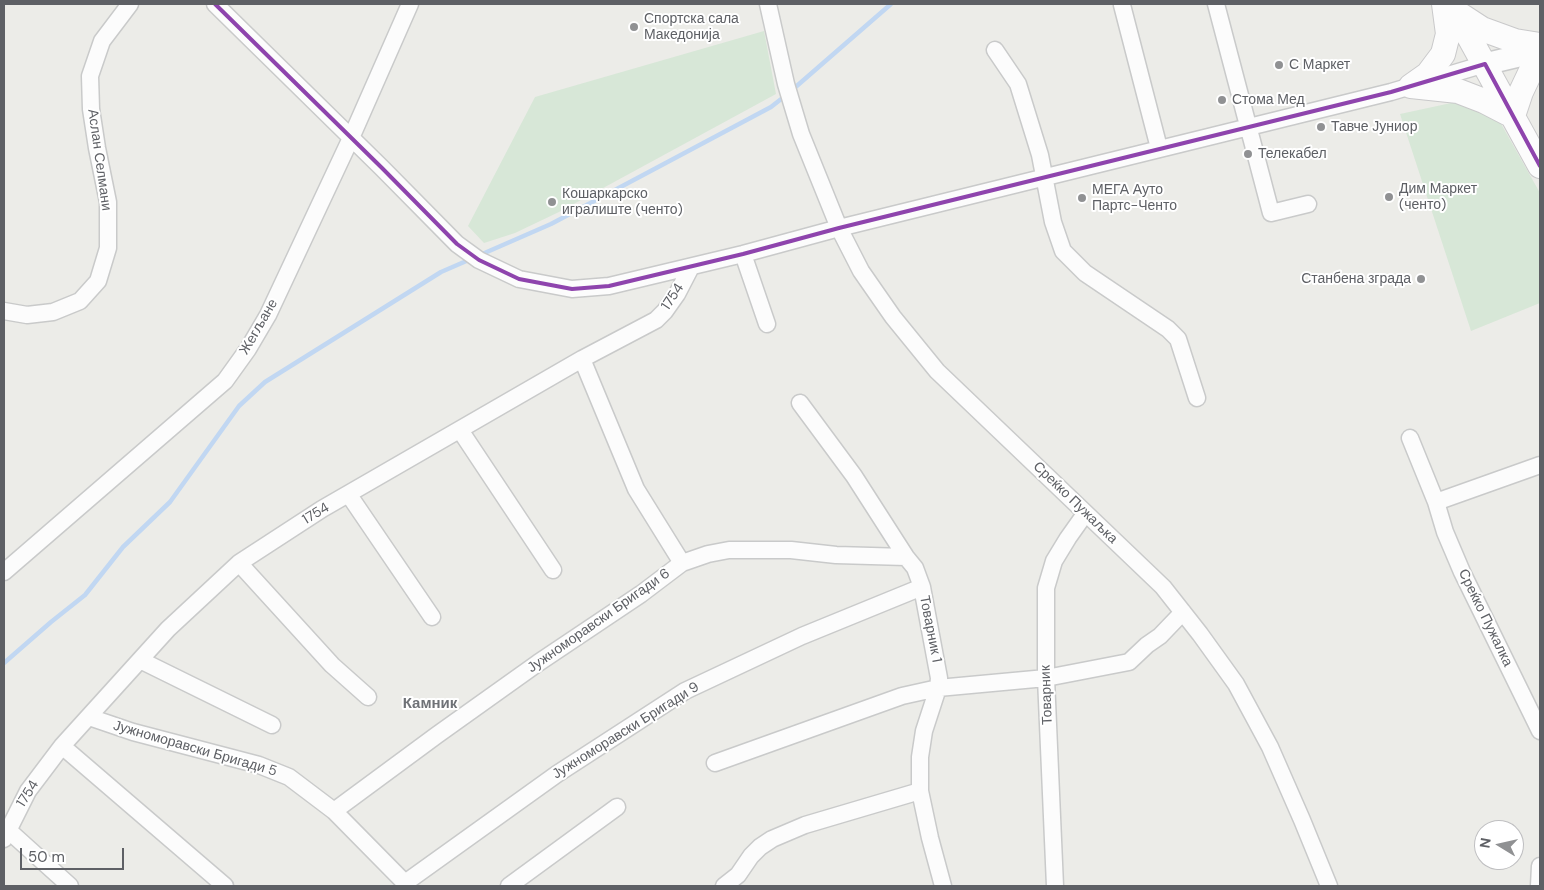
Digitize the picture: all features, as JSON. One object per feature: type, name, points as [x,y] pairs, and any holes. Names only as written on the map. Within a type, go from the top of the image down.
[{"type":"main road","points":[[1450,6],[1482,29],[1515,41],[1540,45]]},
{"type":"main road","points":[[1450,6],[1485,64],[1540,166]]},
{"type":"main road","points":[[1410,86],[1428,74],[1443,54],[1448,34],[1450,6]]},
{"type":"main road","points":[[1513,116],[1521,92],[1540,58]]},
{"type":"main road","points":[[1410,86],[1458,91],[1484,101],[1513,116]]},
{"type":"street","name":"Аслан Селмани","points":[[4,311],[27,315],[53,312],[80,301],[98,281],[108,248],[108,202],[94,128],[90,76],[102,41],[130,4]]},
{"type":"street","points":[[215,4],[457,244],[480,260],[520,279],[572,289],[609,286],[691,267],[839,228],[1410,86],[1485,64],[1540,51]]},
{"type":"street","name":"Жегљане","points":[[4,572],[225,381],[248,349],[268,315],[351,138],[410,4]]},
{"type":"street","name":"Среќко Пужаљка","points":[[768,4],[786,84],[801,134],[839,228],[861,271],[893,317],[937,371],[1163,587],[1183,612],[1236,684],[1270,747],[1329,886]]},
{"type":"street","points":[[1216,4],[1271,213],[1308,204]]},
{"type":"street","points":[[1122,6],[1159,148]]},
{"type":"street","points":[[996,50],[1018,84],[1040,155],[1053,222],[1063,251],[1085,273],[1168,330],[1178,339],[1198,398]]},
{"type":"street","points":[[743,254],[767,324]]},
{"type":"street","name":"1754","points":[[6,834],[28,791],[62,746],[168,628],[239,563],[322,509],[582,359],[656,320],[665,311],[691,267]]},
{"type":"street","points":[[582,359],[636,489],[682,562]]},
{"type":"street","name":"Товарник 1","points":[[800,404],[854,476],[915,568],[922,587],[939,678],[938,688],[924,731],[920,757],[920,791],[943,886]]},
{"type":"street","points":[[460,430],[552,570]]},
{"type":"street","name":"Среќко Пужалка","points":[[1410,438],[1462,572],[1540,731]]},
{"type":"street","points":[[1436,502],[1540,465]]},
{"type":"street","points":[[349,495],[432,617]]},
{"type":"street","name":"Товарник","points":[[1056,886],[1046,678],[1046,588],[1054,561],[1085,514]]},
{"type":"street","name":"Јужноморавски Бригади 6","points":[[334,811],[538,663],[641,594],[682,562],[729,550],[791,550],[836,555],[906,557]]},
{"type":"street","points":[[239,563],[332,665],[368,697]]},
{"type":"street","name":"Јужноморавски Бригади 9","points":[[407,885],[557,774],[685,691],[802,636],[922,587]]},
{"type":"street","points":[[715,763],[902,696],[938,688],[1046,678],[1129,662],[1160,636],[1183,612]]},
{"type":"street","points":[[140,660],[272,725]]},
{"type":"street","name":"Јужноморавски Бригади 5","points":[[89,718],[133,732],[259,765],[289,777],[334,811],[407,885]]},
{"type":"street","points":[[62,746],[225,886]]},
{"type":"street","points":[[724,886],[738,875],[751,856],[760,847],[772,839],[805,825],[920,791]]},
{"type":"street","points":[[509,886],[617,807]]},
{"type":"street","points":[[6,834],[70,886]]},
{"type":"street","points":[[1539,886],[1540,866]]},
{"type":"green space","points":[[764,31],[776,94],[559,212],[515,233],[484,243],[468,226],[535,97]]},
{"type":"green space","points":[[1465,100],[1495,113],[1540,193],[1540,303],[1471,331],[1400,114]]},
{"type":"waterway","points":[[791,91],[891,4]]},
{"type":"waterway","points":[[480,255],[551,224],[771,107],[785,96]]},
{"type":"waterway","points":[[4,663],[85,595],[123,547],[170,502],[239,406],[265,382],[441,272],[471,259]]},
{"type":"transit line","points":[[215,4],[457,244],[479,260],[519,279],[572,289],[609,286],[743,254],[839,228],[1391,92],[1485,64],[1540,166]]},
{"type":"place","name":"Спортска сала Македонија","points":[[634,27]]},
{"type":"place","name":"С Маркет","points":[[1279,65]]},
{"type":"place","name":"Стома Мед","points":[[1222,100]]},
{"type":"place","name":"Тавче Јуниор","points":[[1321,127]]},
{"type":"place","name":"Телекабел","points":[[1248,154]]},
{"type":"place","name":"Дим Маркет (ченто)","points":[[1389,197]]},
{"type":"place","name":"МЕГА Ауто Партс-Ченто","points":[[1082,198]]},
{"type":"place","name":"Кошаркарско игралиште (ченто)","points":[[552,202]]},
{"type":"place","name":"Станбена зграда","points":[[1421,279]]},
{"type":"district","name":"Камник","points":[[430,704]]}]
